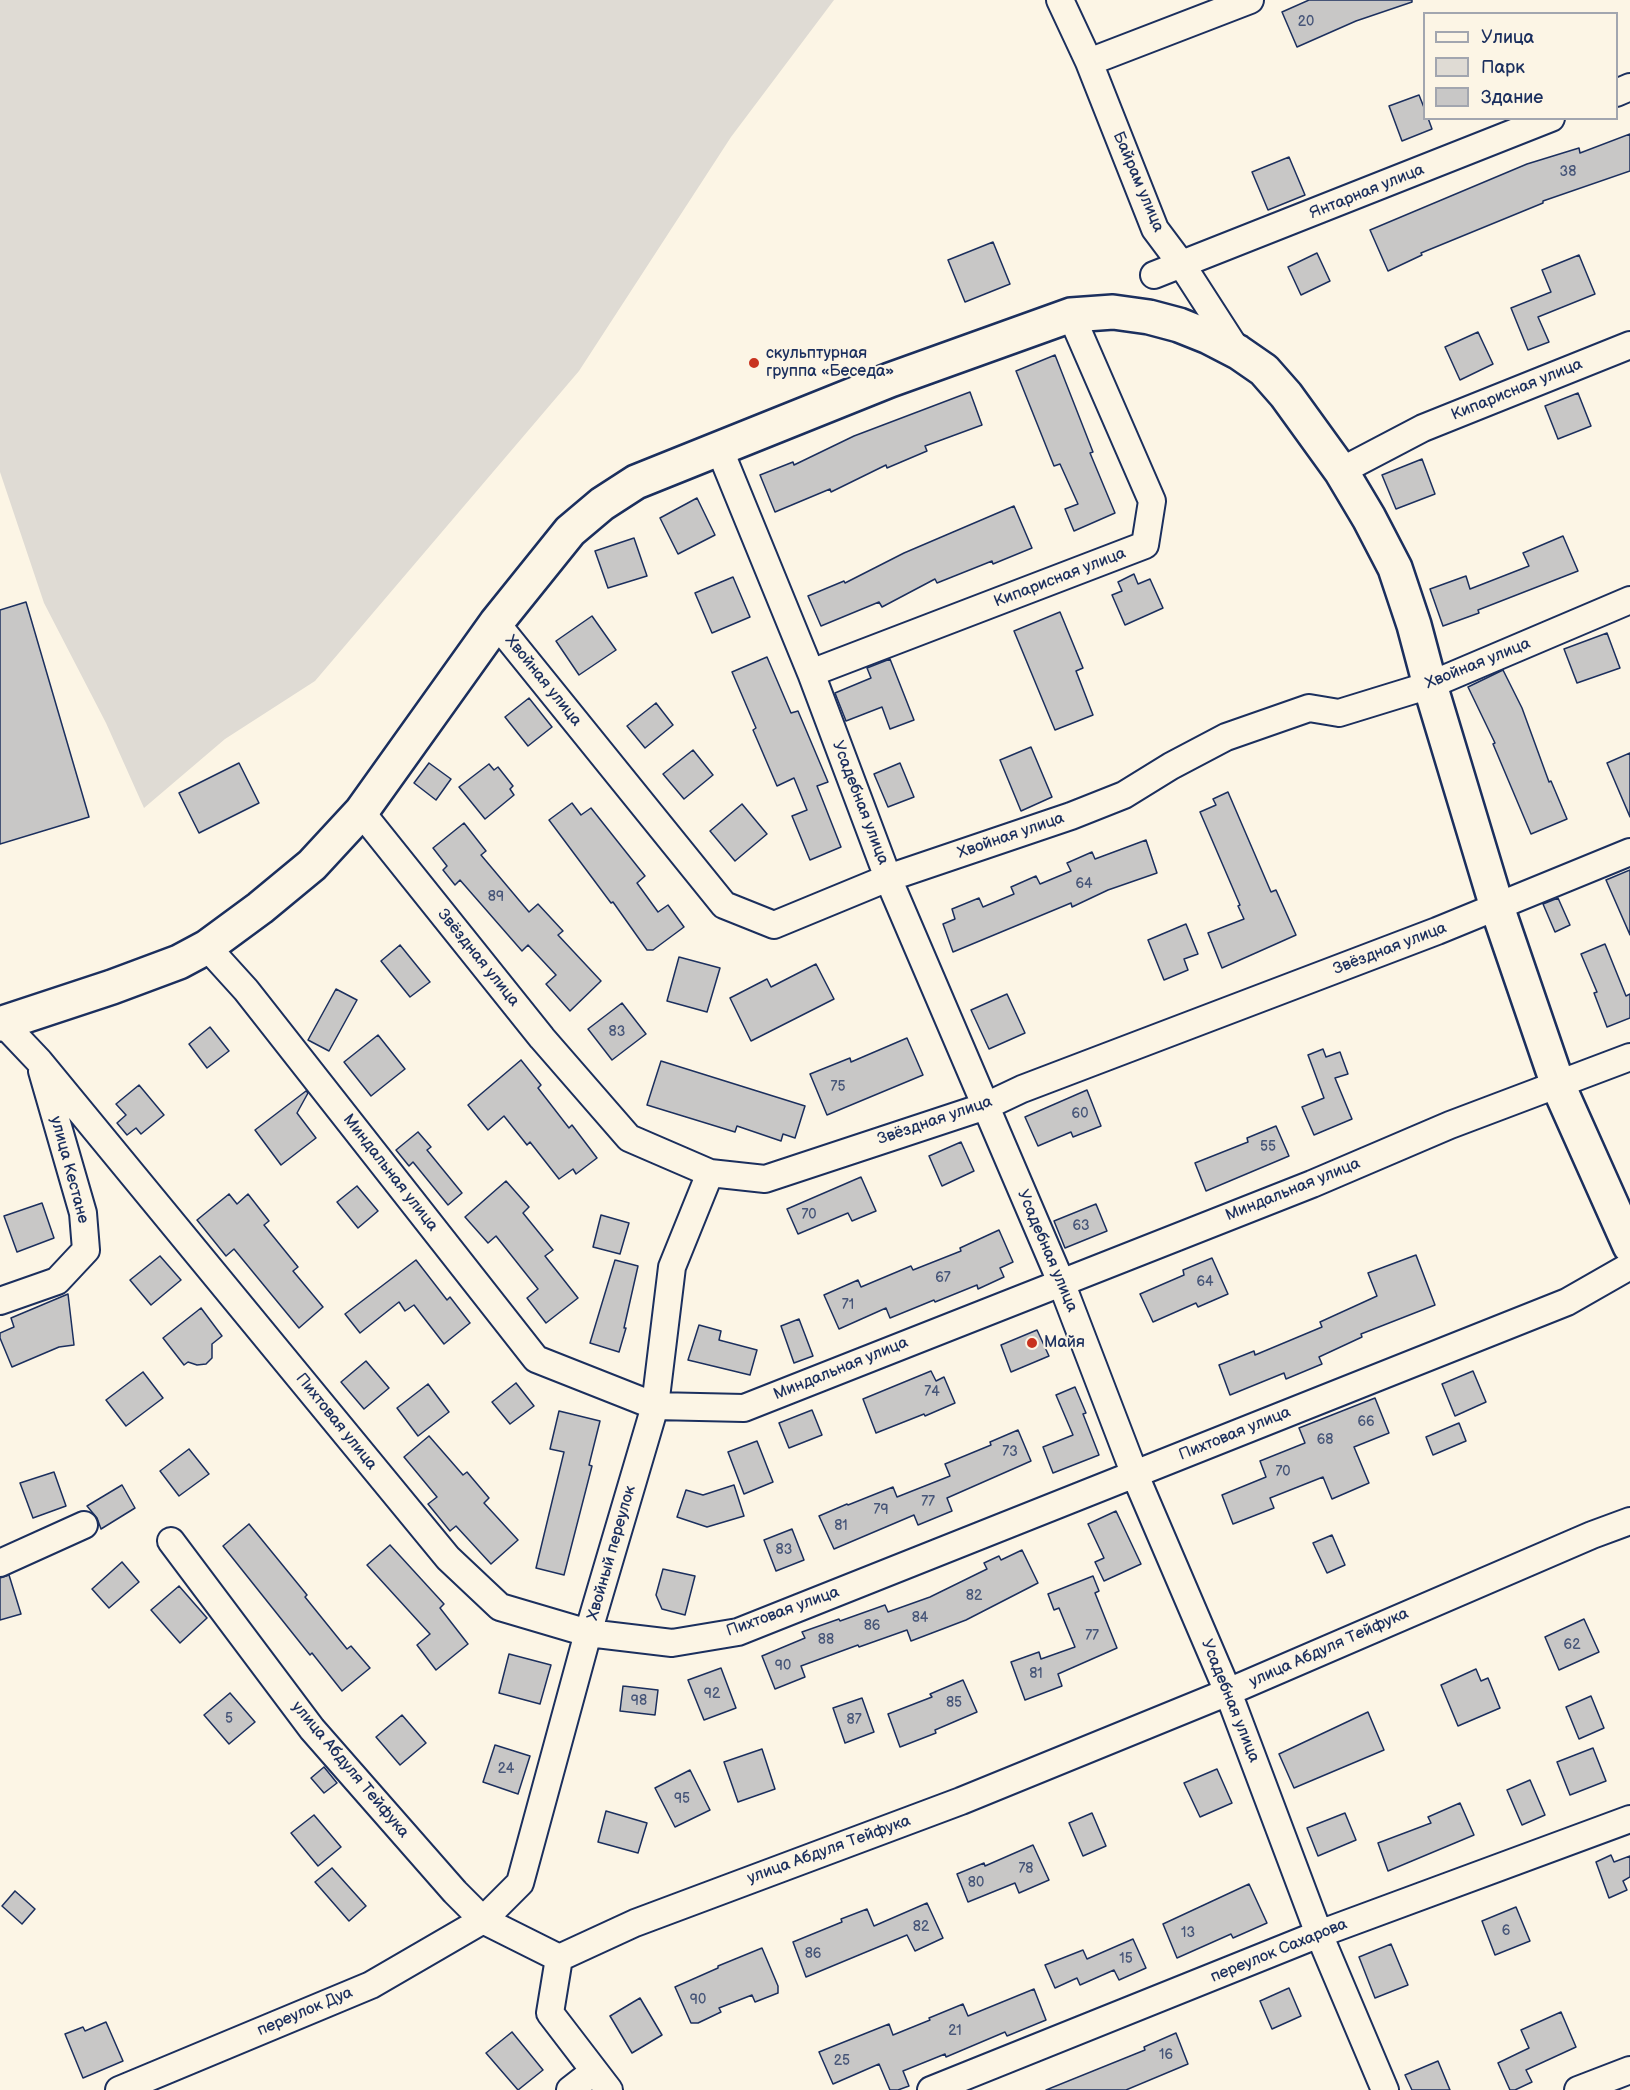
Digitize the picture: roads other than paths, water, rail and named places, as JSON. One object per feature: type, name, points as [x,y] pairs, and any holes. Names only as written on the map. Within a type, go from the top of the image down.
[{"type":"street","name":"Байрам улица","points":[[1059,0],[1089,62],[1155,229],[1182,265],[1238,352]]},
{"type":"street","points":[[1089,62],[1250,0]]},
{"type":"street","name":"Янтарная улица","points":[[1154,275],[1546,120]]},
{"type":"street","points":[[1149,317],[1154,275],[1155,229]]},
{"type":"street","points":[[2,1024],[179,962],[207,947],[260,908],[312,865],[361,812],[496,623],[570,531],[602,504],[636,482],[890,380],[1071,315],[1113,312],[1149,317],[1179,325],[1238,352],[1264,370],[1286,395],[1341,471],[1369,518],[1395,568],[1497,907],[1558,1085],[1630,1246]]},
{"type":"street","name":"Кипарисная улица","points":[[810,673],[1145,545],[1152,501],[1071,315]]},
{"type":"street","name":"Кипарисная улица","points":[[1341,471],[1423,428],[1630,345]]},
{"type":"street","name":"Усадебная улица","points":[[719,448],[810,673],[888,878],[1061,1282],[1135,1475],[1228,1692],[1319,1934],[1385,2090]]},
{"type":"street","name":"Хвойная улица","points":[[496,623],[723,905],[774,925],[888,878],[1124,795],[1226,736],[1309,708],[1339,713],[1430,684],[1630,600]]},
{"type":"street","name":"Звёздная улица","points":[[361,812],[542,1038],[629,1138],[710,1173],[765,1179],[986,1106],[1022,1089],[1497,907],[1630,852]]},
{"type":"street","name":"Миндальная улица","points":[[207,947],[246,990],[537,1359],[655,1406],[744,1408],[1312,1184],[1450,1125],[1630,1057]]},
{"type":"street","name":"Пихтовая улица","points":[[2,1024],[39,1061],[448,1558],[500,1607],[588,1633],[672,1643],[738,1632],[1567,1302],[1630,1266]]},
{"type":"street","name":"улица Кестане","points":[[0,1301],[57,1281],[86,1250],[83,1213],[39,1061]]},
{"type":"street","name":"Хвойный переулок","points":[[483,1920],[520,1883],[588,1633],[655,1406],[672,1267],[710,1173]]},
{"type":"street","name":"улица Абдуля Тейфука","points":[[171,1541],[312,1729],[455,1892],[483,1920],[559,1958],[635,1923],[961,1801],[1228,1692],[1531,1561],[1626,1524]]},
{"type":"street","points":[[0,1563],[84,1526]]},
{"type":"street","name":"переулок Сахарова","points":[[931,2090],[1319,1934],[1630,1819]]},
{"type":"street","name":"переулок Дуа","points":[[119,2090],[371,1985],[483,1920]]},
{"type":"street","points":[[559,1958],[550,2013],[601,2081],[570,2090]]},
{"type":"street","points":[[1578,2090],[1630,2070]]},
{"type":"place","name":"скульптурная группа «Беседа»","points":[[754,363]]},
{"type":"place","name":"Майя","points":[[1032,1343]]}]
